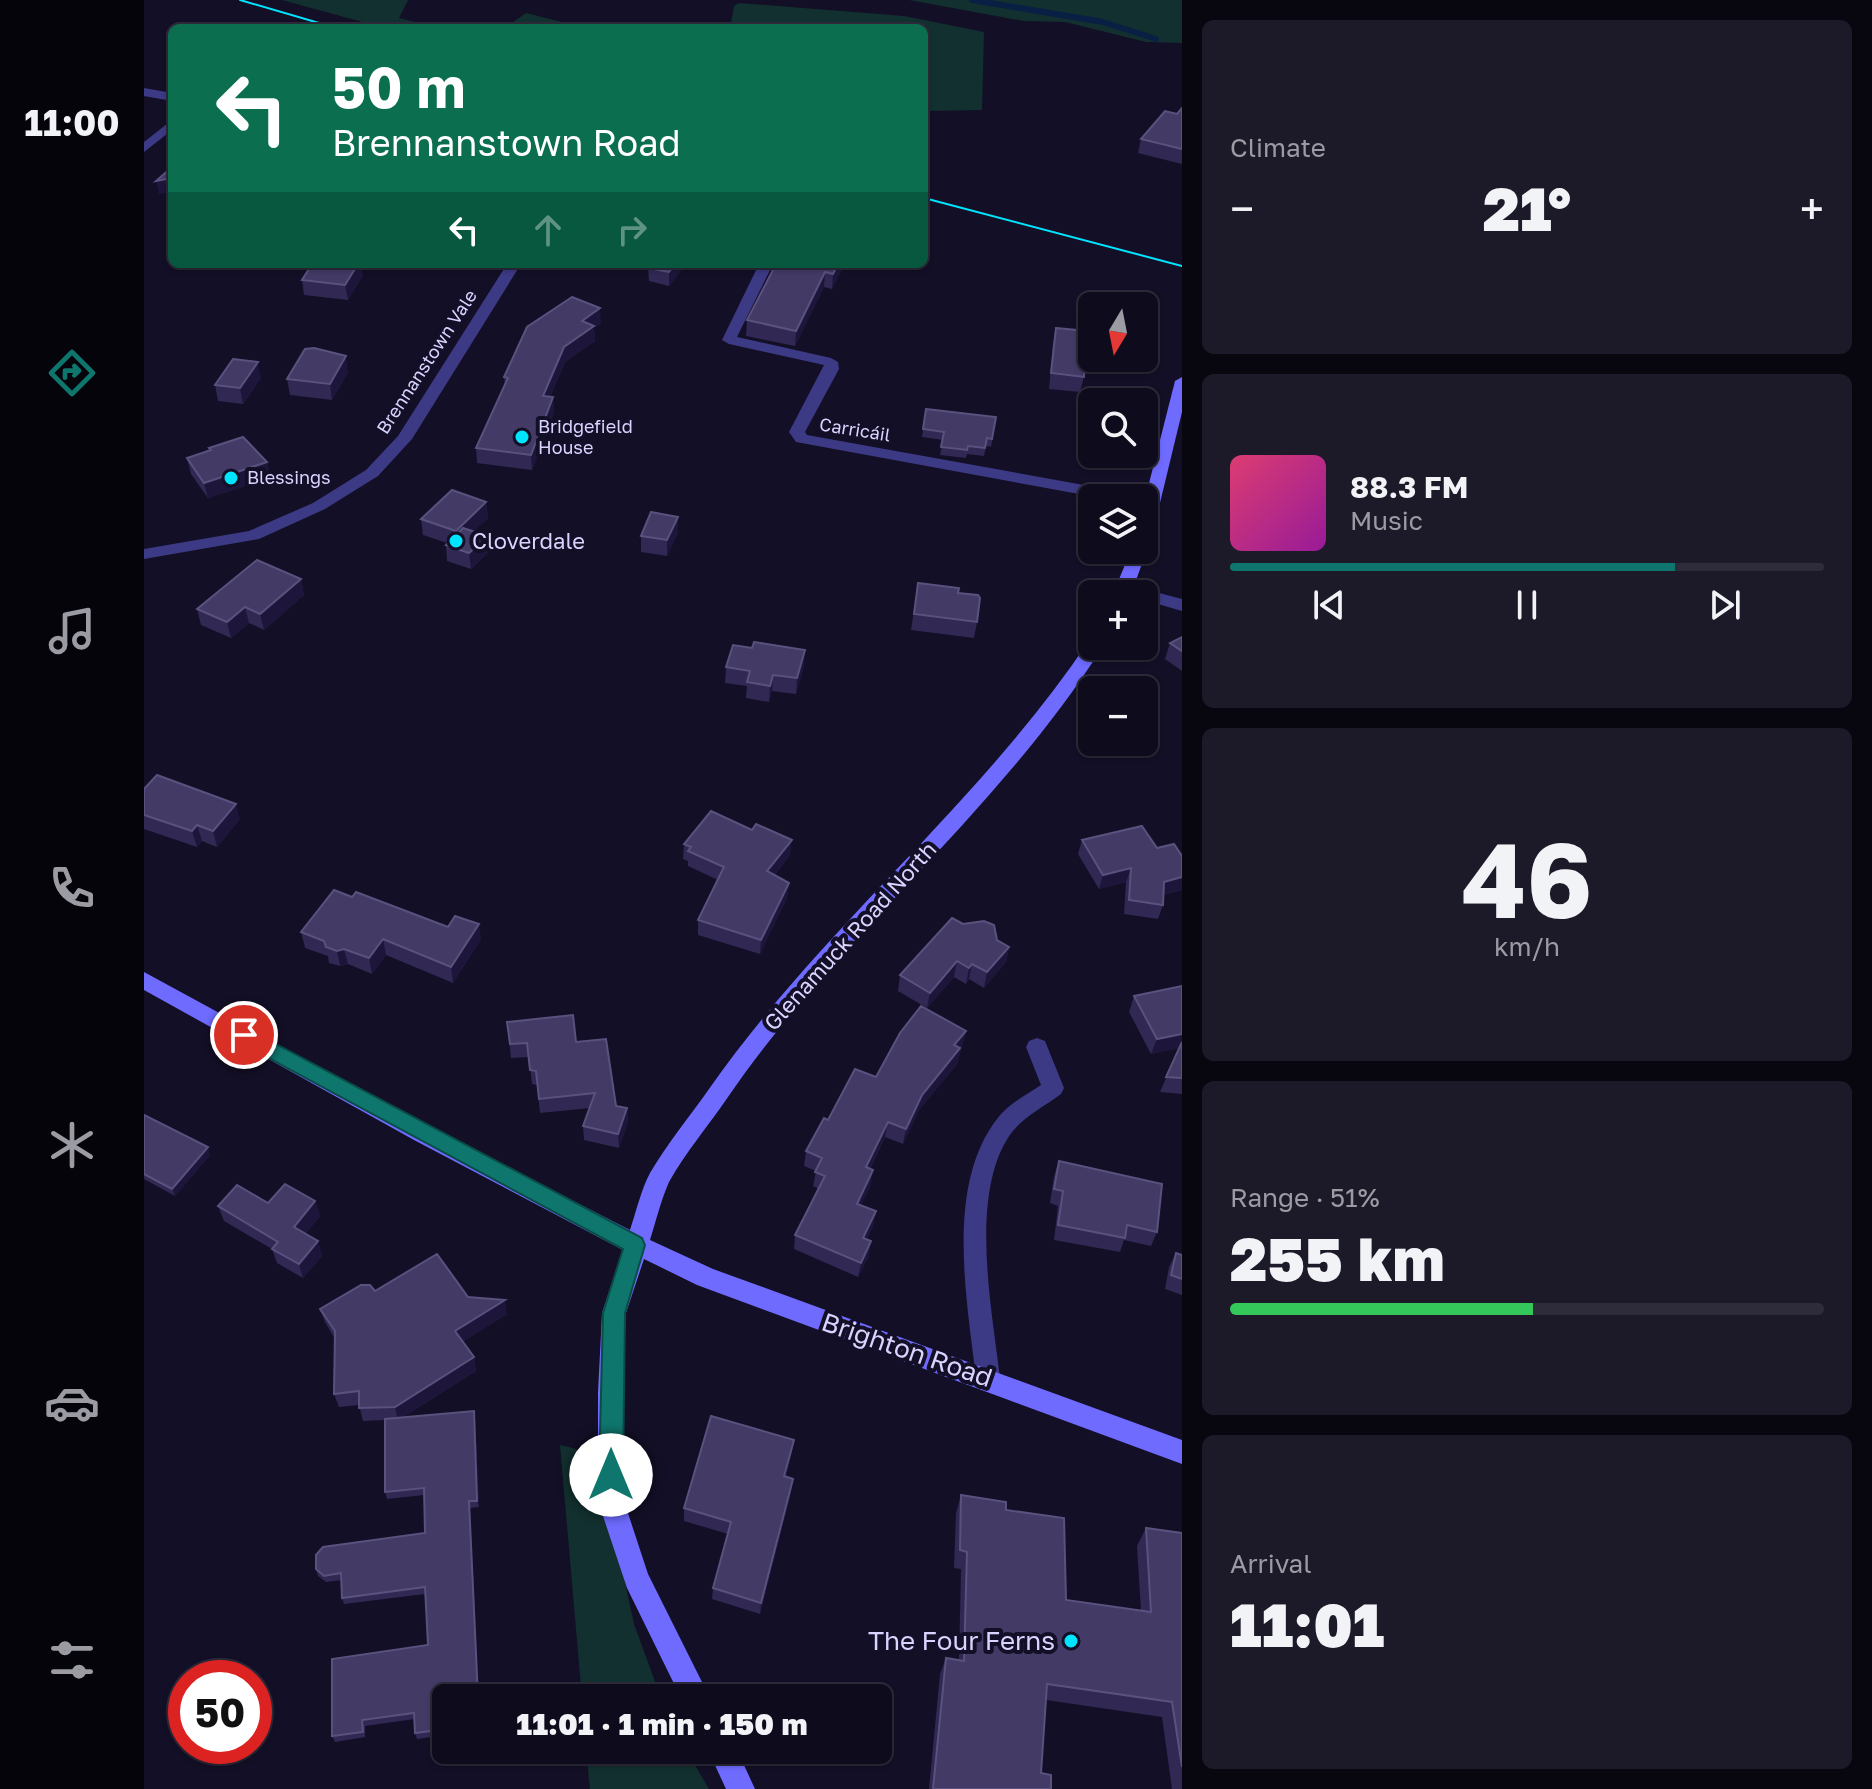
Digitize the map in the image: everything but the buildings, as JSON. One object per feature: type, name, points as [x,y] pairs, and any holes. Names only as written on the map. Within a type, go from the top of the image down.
[{"type":"main road","points":[[1154,484],[1182,381]]},
{"type":"main road","name":"Glenamuck Road North","points":[[689,1684],[636,1579],[611,1501],[610,1393],[614,1313],[659,1179],[742,1059],[809,976],[983,791],[1055,705],[1085,660]]},
{"type":"main road","name":"Brighton Road","points":[[144,980],[635,1245],[721,1284],[988,1378],[1182,1452]]},
{"type":"main road","points":[[729,1764],[741,1789]]},
{"type":"street","points":[[144,92],[168,96]]},
{"type":"street","points":[[144,148],[168,127]]},
{"type":"street","name":"Brennanstown Vale","points":[[144,554],[253,535],[319,506],[372,473],[404,439],[511,268]]},
{"type":"street","name":"Carricáil","points":[[764,268],[729,340],[831,362],[832,369],[797,432],[801,439],[1078,489]]},
{"type":"street","points":[[1158,598],[1182,605]]},
{"type":"street","points":[[988,1378],[977,1268],[981,1167],[1004,1125],[1053,1088],[1037,1047]]},
{"type":"green space","points":[[282,0],[408,0],[399,18],[423,24],[369,24]]},
{"type":"green space","points":[[909,0],[1182,0],[1182,43],[1146,42],[1065,22],[1024,21]]},
{"type":"green space","points":[[739,3],[904,16],[984,32],[982,110],[928,111],[928,24],[731,24],[734,6]]},
{"type":"green space","points":[[526,13],[570,24],[511,24]]},
{"type":"green space","points":[[560,1445],[597,1454],[634,1624],[656,1684],[581,1684]]},
{"type":"green space","points":[[587,1764],[694,1764],[709,1789],[590,1789]]},
{"type":"waterway","points":[[972,0],[1103,22],[1156,39]]},
{"type":"tram line","points":[[240,0],[322,24]]},
{"type":"tram line","points":[[928,199],[1182,266]]},
{"type":"place","name":"Bridgefield House","points":[[522,437]]},
{"type":"place","name":"Blessings","points":[[231,478]]},
{"type":"place","name":"Cloverdale","points":[[456,541]]},
{"type":"place","name":"The Four Ferns","points":[[1071,1641]]},
{"type":"route","points":[[244,1035],[635,1245],[614,1313],[610,1393],[611,1475]]}]
